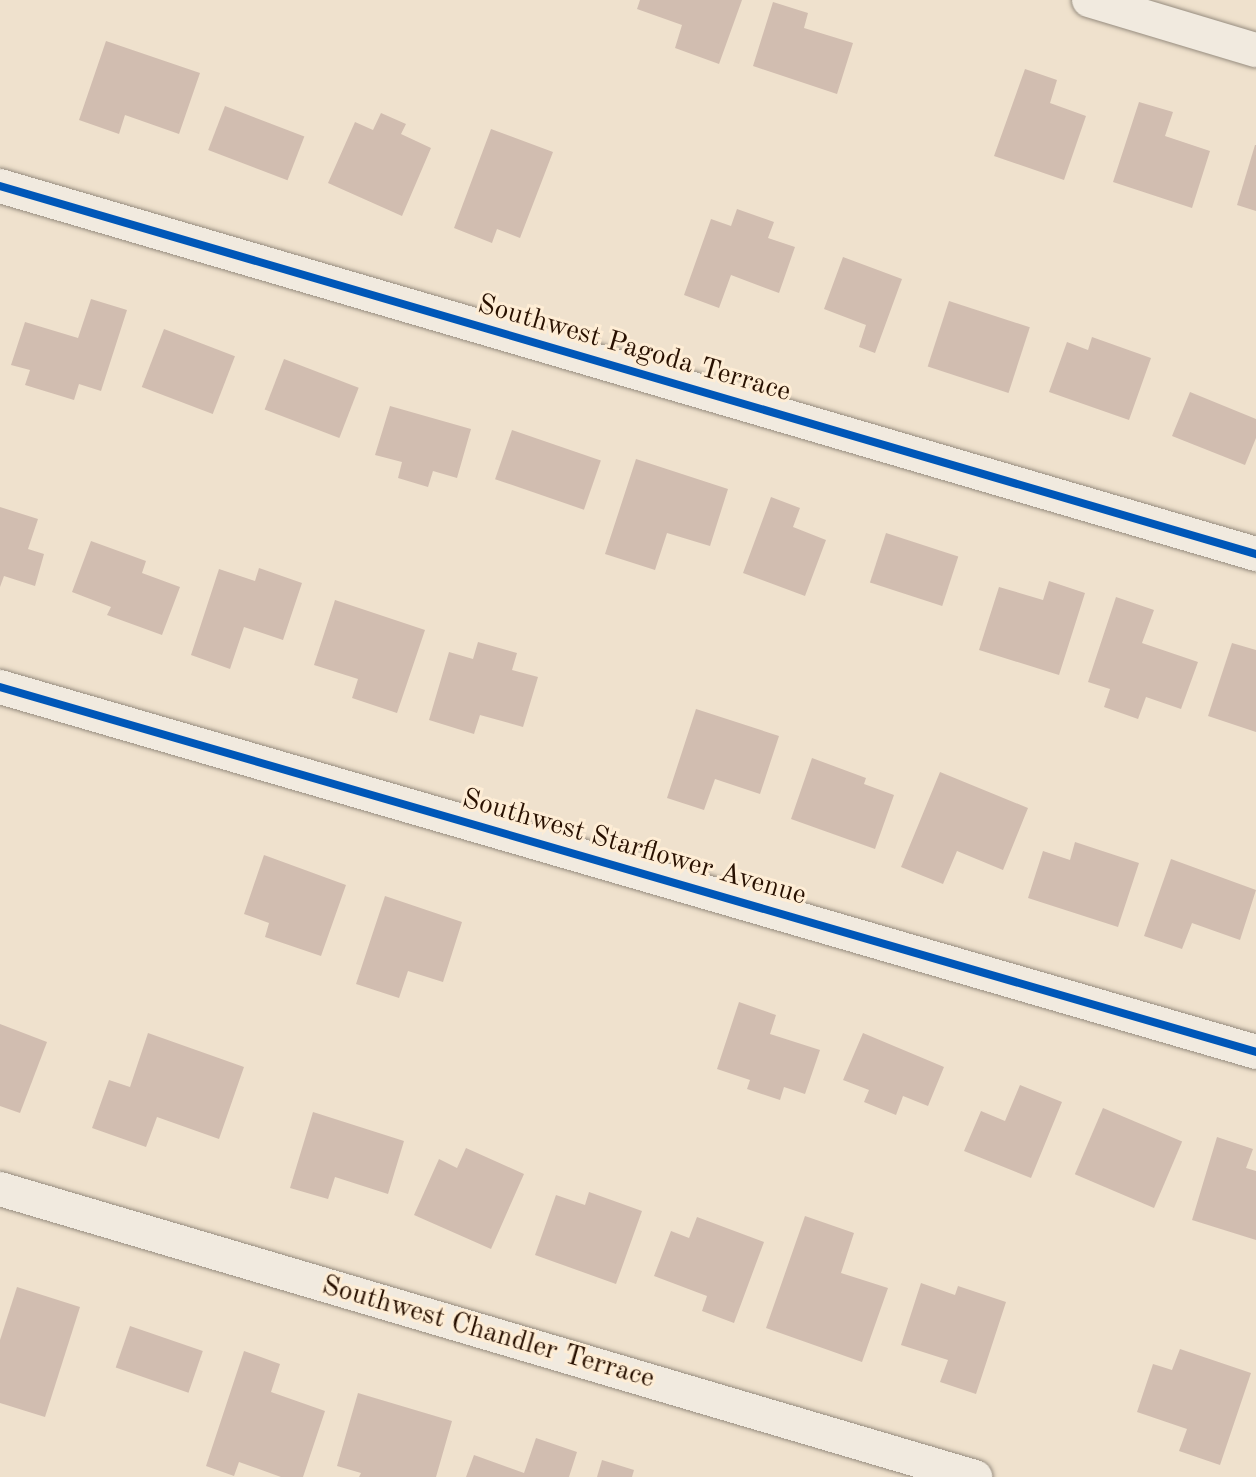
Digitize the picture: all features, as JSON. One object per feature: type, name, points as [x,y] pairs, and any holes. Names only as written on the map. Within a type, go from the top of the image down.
[{"type":"street","points":[[1089,0],[1256,50]]},
{"type":"street","name":"Southwest Pagoda Terrace","points":[[0,186],[1256,554]]},
{"type":"street","name":"Southwest Starflower Avenue","points":[[0,687],[1256,1052]]},
{"type":"street","name":"Southwest Chandler Terrace","points":[[0,1189],[975,1477]]},
{"type":"building","points":[[640,0],[742,0],[719,64],[675,48],[682,25],[637,9]]},
{"type":"building","points":[[773,2],[808,13],[804,28],[853,43],[837,94],[753,66]]},
{"type":"building","points":[[106,41],[200,73],[179,134],[125,115],[119,134],[79,120]]},
{"type":"building","points":[[1025,69],[1057,80],[1050,103],[1086,116],[1064,180],[994,156]]},
{"type":"building","points":[[1139,102],[1173,112],[1165,136],[1210,151],[1192,208],[1113,182]]},
{"type":"building","points":[[225,106],[304,136],[288,180],[208,150]]},
{"type":"building","points":[[381,113],[406,124],[401,134],[431,148],[402,216],[328,183],[355,122],[373,130]]},
{"type":"building","points":[[491,129],[553,152],[520,238],[497,229],[492,243],[454,228]]},
{"type":"building","points":[[1256,145],[1256,211],[1237,205]]},
{"type":"building","points":[[737,209],[774,222],[768,238],[795,247],[779,293],[731,275],[719,308],[684,295],[711,219],[731,226]]},
{"type":"building","points":[[843,257],[902,279],[875,353],[859,347],[866,325],[824,309]]},
{"type":"building","points":[[91,299],[127,310],[101,391],[79,384],[74,400],[25,385],[30,370],[11,365],[25,322],[78,338]]},
{"type":"building","points":[[949,301],[1030,327],[1009,393],[928,367]]},
{"type":"building","points":[[164,329],[235,356],[213,414],[142,387]]},
{"type":"building","points":[[1092,337],[1151,358],[1129,420],[1049,392],[1067,342],[1088,350]]},
{"type":"building","points":[[284,359],[359,388],[339,438],[265,409]]},
{"type":"building","points":[[1190,392],[1256,419],[1256,438],[1245,465],[1172,436]]},
{"type":"building","points":[[390,406],[471,429],[457,478],[433,471],[428,487],[398,478],[402,462],[375,455]]},
{"type":"building","points":[[512,430],[601,461],[584,510],[495,479]]},
{"type":"building","points":[[636,459],[728,489],[710,546],[667,533],[655,570],[605,554]]},
{"type":"building","points":[[771,497],[800,508],[793,527],[826,540],[805,596],[743,573]]},
{"type":"building","points":[[0,507],[38,519],[28,549],[44,554],[35,586],[4,576],[0,587]]},
{"type":"building","points":[[886,533],[958,556],[942,606],[870,582]]},
{"type":"building","points":[[91,541],[146,561],[142,573],[180,587],[162,635],[107,615],[111,607],[72,592]]},
{"type":"building","points":[[259,568],[302,583],[283,640],[244,627],[230,669],[191,655],[219,569],[255,581]]},
{"type":"building","points":[[1049,581],[1085,593],[1059,675],[979,650],[999,587],[1043,600]]},
{"type":"building","points":[[1116,597],[1154,610],[1142,643],[1198,662],[1181,709],[1146,697],[1138,719],[1104,707],[1110,689],[1088,682]]},
{"type":"building","points":[[335,600],[425,630],[397,713],[352,698],[358,679],[314,665]]},
{"type":"building","points":[[478,642],[517,653],[512,670],[538,677],[523,727],[480,715],[474,734],[429,720],[449,652],[473,659]]},
{"type":"building","points":[[1232,643],[1256,650],[1256,732],[1208,716]]},
{"type":"building","points":[[696,709],[779,736],[760,794],[715,779],[704,810],[667,798]]},
{"type":"building","points":[[812,758],[866,778],[864,784],[894,795],[875,849],[791,819]]},
{"type":"building","points":[[940,772],[1028,808],[1003,870],[957,851],[943,884],[901,867]]},
{"type":"building","points":[[1075,842],[1139,863],[1118,927],[1028,898],[1043,851],[1070,860]]},
{"type":"building","points":[[264,855],[346,885],[321,956],[265,937],[269,923],[244,914]]},
{"type":"building","points":[[1171,859],[1256,890],[1240,940],[1192,923],[1182,949],[1144,936]]},
{"type":"building","points":[[385,896],[462,922],[443,982],[408,971],[399,998],[356,984]]},
{"type":"building","points":[[739,1002],[776,1015],[770,1034],[820,1050],[805,1094],[784,1087],[780,1100],[747,1089],[750,1080],[717,1069]]},
{"type":"building","points":[[0,1024],[47,1042],[20,1113],[0,1106]]},
{"type":"building","points":[[148,1033],[244,1067],[219,1139],[157,1117],[146,1147],[92,1128],[109,1080],[130,1087]]},
{"type":"building","points":[[863,1033],[944,1067],[928,1106],[903,1096],[896,1115],[864,1102],[869,1090],[843,1080]]},
{"type":"building","points":[[1020,1085],[1062,1102],[1031,1178],[964,1151],[981,1111],[1005,1121]]},
{"type":"building","points":[[1103,1108],[1182,1142],[1154,1208],[1075,1174]]},
{"type":"building","points":[[313,1112],[404,1141],[388,1194],[335,1177],[328,1199],[290,1188]]},
{"type":"building","points":[[1217,1137],[1253,1149],[1246,1168],[1256,1171],[1256,1240],[1192,1220]]},
{"type":"building","points":[[466,1148],[524,1174],[491,1249],[414,1215],[439,1159],[457,1168]]},
{"type":"building","points":[[589,1192],[642,1211],[616,1284],[535,1255],[556,1195],[585,1205]]},
{"type":"building","points":[[805,1216],[854,1233],[841,1273],[888,1288],[862,1362],[766,1328]]},
{"type":"building","points":[[697,1217],[764,1242],[734,1323],[702,1311],[707,1296],[654,1276],[671,1231],[689,1238]]},
{"type":"building","points":[[921,1283],[955,1295],[958,1286],[1006,1302],[976,1394],[940,1382],[948,1360],[901,1345]]},
{"type":"building","points":[[17,1287],[80,1307],[45,1417],[0,1403],[0,1340]]},
{"type":"building","points":[[130,1326],[203,1351],[188,1393],[116,1368]]},
{"type":"building","points":[[1180,1349],[1251,1373],[1220,1465],[1179,1451],[1187,1429],[1137,1412],[1153,1364],[1172,1370]]},
{"type":"building","points":[[244,1351],[280,1364],[271,1392],[325,1411],[303,1477],[281,1477],[239,1462],[234,1476],[206,1466]]},
{"type":"building","points":[[358,1393],[452,1421],[436,1477],[359,1477],[361,1473],[337,1466]]},
{"type":"building","points":[[536,1438],[577,1452],[569,1477],[466,1477],[474,1455],[524,1473]]},
{"type":"building","points":[[602,1460],[634,1470],[632,1477],[597,1477]]},
{"type":"cycle path","points":[[0,186],[1256,554]]},
{"type":"cycle path","points":[[0,687],[1256,1052]]}]
